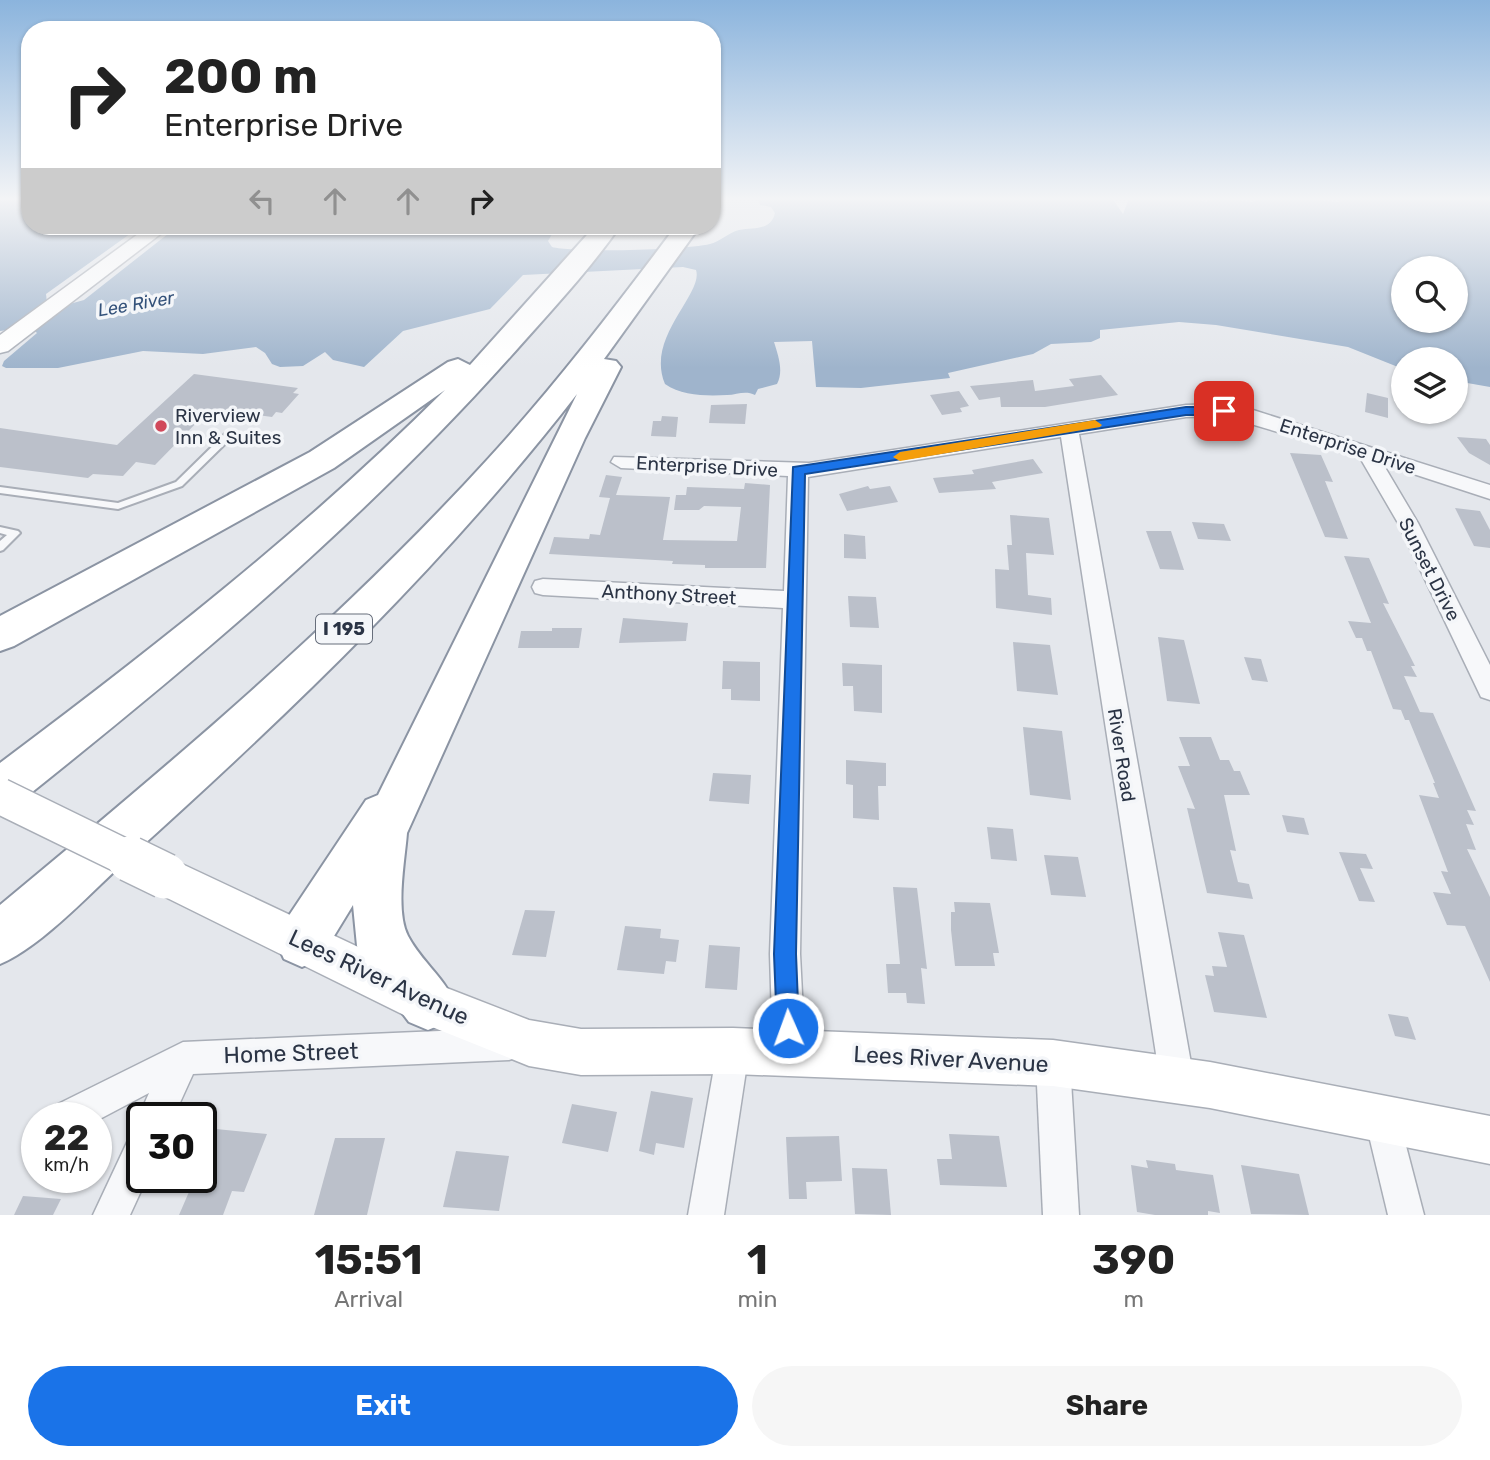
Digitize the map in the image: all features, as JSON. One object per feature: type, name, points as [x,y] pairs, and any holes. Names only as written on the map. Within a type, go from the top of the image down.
[{"type":"highway","points":[[0,790],[151,671],[304,541],[452,401],[583,255]]},
{"type":"highway","name":"I 195","points":[[0,938],[222,744],[390,584],[538,423],[666,255]]},
{"type":"highway","points":[[428,1003],[383,946],[376,899],[384,832],[569,438],[631,323],[650,277]]},
{"type":"highway","points":[[7,631],[349,444],[449,375],[559,283]]},
{"type":"highway","points":[[302,941],[432,732]]},
{"type":"main road","points":[[8,340],[122,255]]},
{"type":"main road","name":"Lees River Avenue","points":[[0,796],[428,1003],[529,1043],[581,1052],[789,1052],[1053,1063],[1177,1080],[1490,1140]]},
{"type":"street","name":"Enterprise Drive","points":[[621,462],[798,470],[1186,411],[1224,411],[1247,414],[1490,492]]},
{"type":"street","name":"River Road","points":[[1069,429],[1177,1080]]},
{"type":"street","name":"Sunset Drive","points":[[1365,451],[1408,523],[1490,690]]},
{"type":"street","points":[[789,1052],[785,954],[798,470]]},
{"type":"street","name":"Anthony Street","points":[[542,587],[795,600]]},
{"type":"street","name":"Home Street","points":[[97,1102],[183,1058],[529,1043]]},
{"type":"street","points":[[706,1215],[733,1051]]},
{"type":"street","points":[[162,1102],[183,1058]]},
{"type":"street","points":[[1053,1063],[1061,1215]]},
{"type":"street","points":[[1382,1119],[1406,1215]]},
{"type":"street","points":[[111,1215],[126,1183]]},
{"type":"lane","points":[[0,490],[118,506],[179,484],[230,434]]},
{"type":"lane","points":[[0,530],[15,533],[0,547]]},
{"type":"water","name":"Lee River","points":[[0,255],[101,255],[46,294],[47,303],[66,305],[84,300],[142,255],[1490,255],[1490,387],[1468,383],[1468,347],[1391,347],[1391,364],[1348,347],[1216,325],[1179,322],[1100,330],[1100,338],[1091,342],[1051,344],[1033,354],[948,373],[950,378],[861,388],[816,387],[812,341],[774,342],[780,368],[777,384],[758,389],[755,395],[695,394],[679,391],[665,384],[661,367],[668,334],[696,280],[696,270],[683,267],[523,275],[490,309],[403,331],[364,367],[333,360],[325,352],[303,366],[280,367],[272,364],[265,353],[256,347],[203,354],[143,351],[58,368],[2,366],[4,361],[37,333],[31,327],[0,331]]},
{"type":"building","name":"Riverview Inn & Suites","points":[[194,374],[298,388],[293,393],[299,394],[282,413],[276,412],[272,417],[220,410],[216,414],[207,412],[155,465],[136,462],[123,476],[93,474],[88,478],[0,467],[0,428],[117,445]]},
{"type":"building","points":[[1101,375],[1118,395],[1045,407],[1001,407],[1000,397],[979,400],[970,386],[1033,380],[1035,391],[1074,386],[1069,379]]},
{"type":"building","points":[[959,391],[969,406],[960,408],[962,412],[942,415],[930,395]]},
{"type":"building","points":[[1367,393],[1388,398],[1388,418],[1365,412]]},
{"type":"building","points":[[747,404],[745,424],[709,423],[711,405]]},
{"type":"building","points":[[662,416],[678,417],[676,437],[651,436],[653,421],[661,421]]},
{"type":"building","points":[[1457,437],[1486,439],[1490,445],[1490,465],[1469,453]]},
{"type":"building","points":[[1290,453],[1321,455],[1333,482],[1325,481],[1348,539],[1325,537]]},
{"type":"building","points":[[1033,459],[1043,473],[992,482],[996,489],[939,493],[933,478],[974,474],[972,470]]},
{"type":"building","points":[[606,475],[622,477],[616,495],[670,497],[663,540],[737,541],[741,507],[704,506],[699,510],[674,510],[676,495],[686,495],[687,487],[744,489],[745,483],[770,485],[766,568],[705,568],[705,565],[672,564],[673,561],[549,554],[554,537],[589,539],[590,534],[600,535],[610,498],[599,497]]},
{"type":"building","points":[[868,486],[870,489],[890,486],[898,502],[847,511],[839,494]]},
{"type":"building","points":[[1455,508],[1480,511],[1490,530],[1490,548],[1474,546]]},
{"type":"building","points":[[1010,515],[1049,518],[1054,555],[1026,553],[1028,595],[1051,598],[1052,615],[996,608],[995,569],[1009,570],[1007,545],[1012,545]]},
{"type":"building","points":[[1192,522],[1224,524],[1231,541],[1198,539]]},
{"type":"building","points":[[1146,531],[1171,531],[1184,570],[1160,569]]},
{"type":"building","points":[[844,534],[865,536],[866,559],[844,558]]},
{"type":"building","points":[[1344,556],[1369,558],[1389,604],[1383,603],[1415,666],[1411,666],[1417,677],[1404,676],[1420,712],[1433,713],[1476,811],[1467,810],[1474,825],[1466,824],[1476,850],[1467,849],[1490,897],[1490,982],[1465,926],[1447,925],[1433,892],[1451,894],[1441,871],[1448,872],[1419,795],[1439,798],[1409,720],[1405,720],[1401,710],[1393,709],[1371,651],[1367,651],[1362,638],[1356,638],[1348,621],[1371,623]]},
{"type":"building","points":[[848,596],[876,597],[879,628],[850,627]]},
{"type":"building","points":[[623,618],[688,623],[686,641],[619,643]]},
{"type":"building","points":[[552,628],[582,628],[579,648],[518,648],[521,631],[552,631]]},
{"type":"building","points":[[1158,637],[1184,640],[1200,704],[1167,701]]},
{"type":"building","points":[[1013,642],[1050,645],[1058,695],[1017,691]]},
{"type":"building","points":[[1244,657],[1261,659],[1268,682],[1252,680]]},
{"type":"building","points":[[723,661],[760,662],[760,701],[731,700],[731,689],[722,689]]},
{"type":"building","points":[[842,663],[882,665],[882,713],[854,711],[853,686],[843,686]]},
{"type":"building","points":[[1023,727],[1062,731],[1071,800],[1030,795]]},
{"type":"building","points":[[1179,737],[1211,737],[1220,760],[1229,760],[1234,771],[1240,771],[1250,795],[1224,795],[1236,851],[1230,850],[1238,882],[1249,884],[1253,899],[1207,893],[1187,808],[1195,809],[1178,766],[1190,766]]},
{"type":"building","points":[[846,760],[886,763],[886,786],[878,786],[879,820],[853,818],[853,785],[846,784]]},
{"type":"building","points":[[713,773],[751,775],[749,804],[709,801]]},
{"type":"building","points":[[1282,815],[1304,818],[1309,835],[1287,832]]},
{"type":"building","points":[[987,827],[1013,829],[1017,861],[991,859]]},
{"type":"building","points":[[1339,852],[1366,854],[1373,869],[1360,868],[1375,902],[1359,901]]},
{"type":"building","points":[[1044,855],[1078,857],[1086,897],[1051,895]]},
{"type":"building","points":[[893,887],[917,888],[927,969],[921,968],[925,1004],[907,1003],[906,993],[888,993],[886,964],[900,964]]},
{"type":"building","points":[[954,902],[990,903],[999,953],[993,953],[995,966],[955,966],[951,930]]},
{"type":"building","points":[[525,910],[555,911],[546,957],[512,955]]},
{"type":"building","points":[[625,926],[661,929],[660,938],[679,940],[676,962],[666,961],[664,974],[617,970]]},
{"type":"building","points":[[1218,932],[1244,935],[1267,1018],[1214,1012],[1205,975],[1214,976],[1212,966],[1227,967]]},
{"type":"building","points":[[709,945],[740,947],[737,990],[705,988]]},
{"type":"building","points":[[1388,1014],[1408,1017],[1416,1040],[1395,1036]]},
{"type":"building","points":[[651,1091],[693,1098],[684,1148],[656,1143],[654,1155],[639,1151]]},
{"type":"building","points":[[572,1104],[617,1112],[608,1152],[562,1143]]},
{"type":"building","points":[[217,1129],[267,1134],[244,1192],[232,1191],[223,1215],[179,1215],[189,1193],[217,1193]]},
{"type":"building","points":[[949,1134],[999,1136],[1007,1187],[940,1185],[937,1159],[952,1159]]},
{"type":"building","points":[[839,1136],[842,1181],[806,1182],[807,1199],[789,1199],[786,1137]]},
{"type":"building","points":[[335,1138],[385,1138],[367,1215],[314,1215]]},
{"type":"building","points":[[456,1151],[509,1156],[499,1211],[443,1207]]},
{"type":"building","points":[[1146,1160],[1175,1164],[1176,1170],[1213,1175],[1220,1213],[1208,1211],[1208,1215],[1155,1215],[1137,1212],[1131,1165],[1148,1168]]},
{"type":"building","points":[[1241,1165],[1299,1174],[1309,1215],[1251,1214]]},
{"type":"building","points":[[852,1168],[887,1169],[891,1215],[855,1214]]},
{"type":"building","points":[[23,1196],[61,1199],[53,1215],[14,1215]]},
{"type":"slow traffic","points":[[900,457],[1095,425]]},
{"type":"place","name":"Riverview Inn & Suites","points":[[161,426]]},
{"type":"route","points":[[788,1028],[785,954],[789,736],[799,516],[798,470],[933,452],[1186,411],[1224,411]]}]
